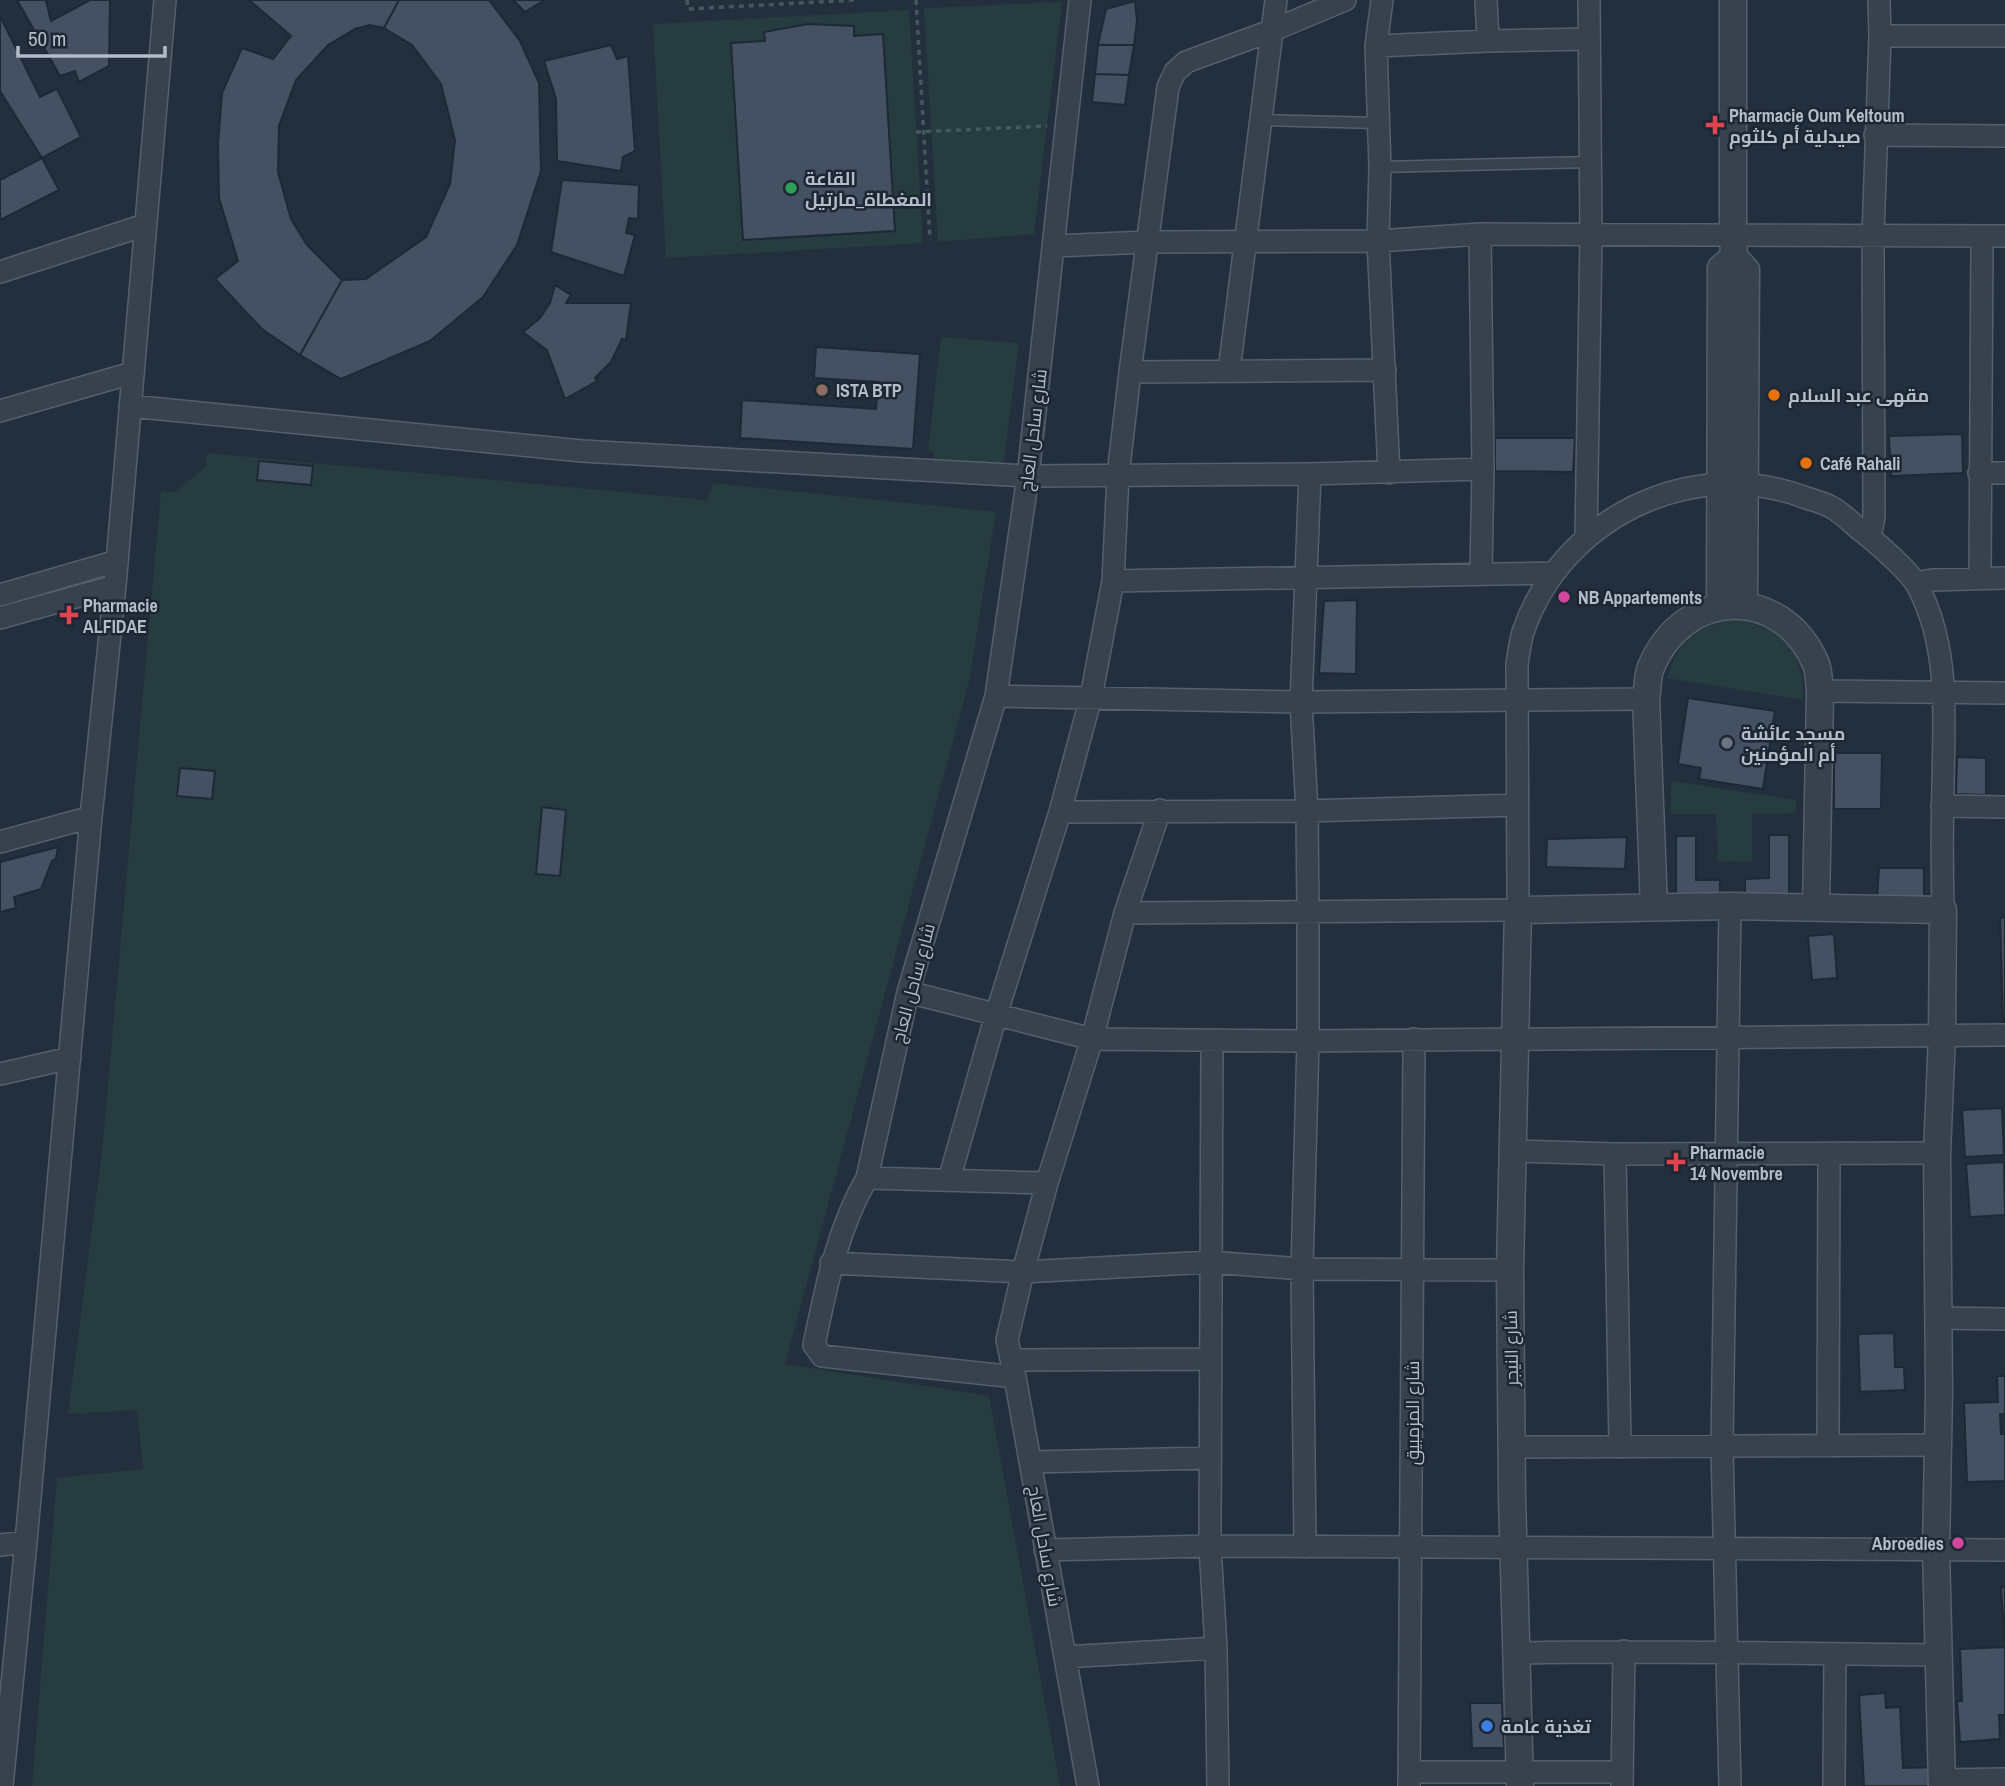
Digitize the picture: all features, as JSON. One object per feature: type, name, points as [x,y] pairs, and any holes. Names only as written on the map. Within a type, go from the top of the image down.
[{"type":"street","points":[[2,1786],[91,817],[115,586],[165,0]]},
{"type":"street","name":"شارع ساحل العاج","points":[[1081,0],[1028,476],[996,696],[908,992],[867,1178],[852,1205],[831,1263],[814,1345],[822,1356],[1014,1369],[1088,1786]]},
{"type":"street","points":[[1229,370],[1276,0]]},
{"type":"street","points":[[949,1180],[996,1016],[1060,812],[1091,697],[1113,581],[1118,475],[1168,87],[1174,72],[1186,62],[1345,0]]},
{"type":"street","points":[[1382,0],[1376,46],[1380,167],[1378,241],[1389,472]]},
{"type":"street","points":[[1486,0],[1488,41]]},
{"type":"street","points":[[1586,538],[1591,234],[1589,0]]},
{"type":"street","points":[[1732,605],[1733,483],[1746,270],[1734,246],[1733,0]]},
{"type":"street","points":[[1870,537],[1874,517],[1873,236],[1879,0]]},
{"type":"street","points":[[1880,36],[2005,36]]},
{"type":"street","points":[[1376,46],[1589,39]]},
{"type":"street","points":[[1875,135],[2005,136]]},
{"type":"street","points":[[0,272],[145,225]]},
{"type":"street","points":[[1054,246],[1147,242],[1378,241],[1480,234],[1591,234],[1734,246],[1873,236],[2005,236]]},
{"type":"street","points":[[1480,234],[1483,469],[1481,574]]},
{"type":"street","points":[[1980,578],[1982,236]]},
{"type":"street","points":[[1130,372],[1385,370]]},
{"type":"street","points":[[0,411],[132,373]]},
{"type":"street","points":[[130,406],[582,451],[1028,476],[1310,474],[1483,469]]},
{"type":"street","points":[[1979,473],[2005,473]]},
{"type":"street","points":[[1305,1546],[1302,1269],[1308,1041],[1308,913],[1307,811],[1301,702],[1310,474]]},
{"type":"street","points":[[1518,909],[1516,700],[1517,663],[1522,634],[1536,601],[1554,572],[1586,538],[1624,510],[1677,490],[1733,483],[1782,489],[1832,507],[1870,537],[1916,583],[1938,640],[1944,692],[1942,1036],[1937,1153],[1939,1445],[1936,1550],[1942,1783],[2005,1779]]},
{"type":"street","points":[[0,595],[117,561]]},
{"type":"street","points":[[1113,581],[1554,572]]},
{"type":"street","points":[[1916,583],[2005,578]]},
{"type":"street","points":[[0,618],[115,586]]},
{"type":"street","points":[[1654,907],[1646,699],[1650,668],[1667,639],[1692,616],[1732,605],[1775,615],[1799,635],[1817,666],[1819,691],[1816,907]]},
{"type":"street","points":[[1819,691],[2005,693]]},
{"type":"street","points":[[996,696],[1301,702],[1646,699]]},
{"type":"street","points":[[1060,812],[1307,811],[1517,805]]},
{"type":"street","points":[[1942,806],[2005,807]]},
{"type":"street","points":[[1160,810],[1125,913],[1092,1039],[1047,1183],[1007,1340],[1014,1369],[1209,1359]]},
{"type":"street","points":[[0,842],[91,817]]},
{"type":"street","points":[[1730,906],[1722,1447],[1729,1654],[1730,1786]]},
{"type":"street","points":[[1125,913],[1308,913],[1730,906],[1943,910]]},
{"type":"street","name":"شارع النيجر","points":[[1518,909],[1510,1270],[1521,1779]]},
{"type":"street","points":[[908,992],[1092,1039],[1308,1041],[2005,1035]]},
{"type":"street","name":"شارع المزمبيق","points":[[1409,1779],[1414,1039]]},
{"type":"street","points":[[1212,1041],[1210,1546],[1216,1648],[1217,1786]]},
{"type":"street","points":[[0,1074],[70,1058]]},
{"type":"street","points":[[1512,1151],[1615,1154],[1937,1153]]},
{"type":"street","points":[[1615,1154],[1620,1447]]},
{"type":"street","points":[[1828,1447],[1829,1154]]},
{"type":"street","points":[[867,1178],[1047,1183]]},
{"type":"street","points":[[831,1263],[1023,1272],[1210,1262],[1302,1269],[1510,1270]]},
{"type":"street","points":[[1938,1318],[2005,1319]]},
{"type":"street","points":[[1513,1447],[1939,1445]]},
{"type":"street","points":[[1030,1462],[1210,1458]]},
{"type":"street","points":[[0,1545],[26,1542]]},
{"type":"street","points":[[1045,1550],[1305,1546],[2005,1550]]},
{"type":"street","points":[[1065,1657],[1216,1648]]},
{"type":"street","points":[[1518,1653],[1624,1651],[1939,1655]]},
{"type":"street","points":[[1409,1779],[1622,1779],[1624,1651]]},
{"type":"street","points":[[1834,1786],[1835,1654]]},
{"type":"lane","points":[[1261,120],[1377,122]]},
{"type":"lane","points":[[1380,167],[1591,162]]},
{"type":"path","points":[[687,0],[688,9],[856,0]]},
{"type":"path","points":[[916,0],[930,240]]},
{"type":"path","points":[[916,132],[1068,124]]},
{"type":"green space","points":[[1062,2],[1034,234],[938,242],[924,8]]},
{"type":"green space","name":"القاعة المغطاة_مارتيل","points":[[909,10],[923,243],[666,258],[653,24]]},
{"type":"green space","points":[[941,337],[1019,343],[1003,467],[933,461],[934,452],[928,451]]},
{"type":"green space","points":[[207,453],[707,500],[713,483],[996,512],[969,682],[785,1364],[989,1396],[1060,1786],[32,1786],[57,1478],[143,1469],[137,1410],[68,1414],[102,1152],[161,491],[174,492],[206,467]]},
{"type":"green space","points":[[1732,620],[1751,621],[1766,627],[1786,643],[1793,652],[1802,675],[1802,700],[1667,678],[1677,654],[1690,638],[1708,627]]},
{"type":"green space","points":[[1671,781],[1796,800],[1796,813],[1752,814],[1752,861],[1718,862],[1716,814],[1671,814]]},
{"type":"building","points":[[17,0],[48,0],[46,1],[51,21],[90,0],[110,0],[109,66],[79,82],[75,71],[60,76]]},
{"type":"building","points":[[249,0],[399,0],[384,28],[370,25],[355,29],[328,45],[296,80],[279,126],[278,172],[291,219],[307,245],[342,280],[300,355],[262,329],[215,279],[238,261],[219,198],[218,143],[222,93],[242,48],[273,59],[291,36]]},
{"type":"building","points":[[399,0],[489,0],[520,41],[539,83],[541,171],[517,245],[483,297],[430,341],[341,379],[300,355],[342,280],[366,279],[426,237],[450,184],[455,140],[441,84],[412,45],[384,28]]},
{"type":"building","points":[[513,0],[545,0],[525,12]]},
{"type":"building","points":[[1135,1],[1137,21],[1134,45],[1098,45],[1106,9]]},
{"type":"building","points":[[0,16],[40,97],[57,89],[81,137],[42,158],[0,91]]},
{"type":"building","points":[[808,24],[854,26],[854,36],[883,34],[895,231],[743,240],[731,43],[765,41],[764,32]]},
{"type":"building","points":[[611,45],[617,59],[628,56],[635,151],[623,157],[621,171],[557,161],[556,99],[544,61]]},
{"type":"building","points":[[1098,45],[1134,45],[1129,75],[1095,74]]},
{"type":"building","points":[[1095,74],[1129,75],[1125,105],[1092,102]]},
{"type":"building","points":[[42,158],[59,190],[0,220],[0,180]]},
{"type":"building","points":[[562,180],[639,185],[638,219],[629,218],[626,233],[635,235],[624,276],[551,252]]},
{"type":"building","points":[[555,285],[571,295],[566,303],[631,303],[626,340],[622,339],[611,362],[595,378],[597,381],[565,399],[547,350],[523,332],[540,318],[550,303]]},
{"type":"building","points":[[816,347],[920,354],[913,449],[740,438],[742,400],[876,409],[878,382],[814,378]]},
{"type":"building","points":[[1962,434],[1963,473],[1891,476],[1889,436]]},
{"type":"building","points":[[1495,438],[1575,438],[1573,472],[1495,471]]},
{"type":"building","points":[[259,461],[313,466],[311,485],[257,480]]},
{"type":"building","points":[[1357,600],[1356,674],[1319,673],[1324,601]]},
{"type":"building","points":[[1688,698],[1775,711],[1763,789],[1699,779],[1701,768],[1678,764]]},
{"type":"building","points":[[1834,753],[1882,753],[1881,809],[1834,809]]},
{"type":"building","points":[[1957,757],[1986,758],[1986,795],[1956,794]]},
{"type":"building","points":[[180,768],[215,771],[212,799],[177,796]]},
{"type":"building","points":[[542,807],[566,810],[560,876],[536,874]]},
{"type":"building","points":[[1769,835],[1789,835],[1789,899],[1745,899],[1745,879],[1769,878]]},
{"type":"building","points":[[1676,836],[1696,836],[1696,880],[1720,880],[1720,900],[1676,900]]},
{"type":"building","points":[[1627,837],[1625,869],[1546,867],[1547,839]]},
{"type":"building","points":[[58,847],[56,859],[52,861],[41,889],[14,897],[16,908],[0,912],[0,862]]},
{"type":"building","points":[[1879,868],[1924,868],[1924,897],[1877,899]]},
{"type":"building","points":[[2005,917],[2005,1022],[2003,1022],[2000,918]]},
{"type":"building","points":[[1834,934],[1837,978],[1812,980],[1808,936]]},
{"type":"building","points":[[2002,1108],[2004,1155],[1965,1157],[1962,1110]]},
{"type":"building","points":[[2004,1162],[2005,1215],[1970,1217],[1966,1164]]},
{"type":"building","points":[[1894,1333],[1895,1367],[1904,1367],[1905,1390],[1860,1392],[1858,1334]]},
{"type":"building","points":[[1997,1376],[2005,1376],[2005,1414],[2000,1414],[2001,1434],[2005,1434],[2005,1481],[1967,1482],[1964,1403],[1998,1402]]},
{"type":"building","points":[[2001,1587],[2005,1587],[2005,1647]]},
{"type":"building","points":[[2005,1647],[2005,1715],[1999,1715],[2000,1739],[1960,1742],[1957,1701],[1962,1701],[1960,1649]]},
{"type":"building","points":[[1885,1693],[1886,1708],[1900,1707],[1903,1768],[1939,1767],[1940,1786],[1864,1786],[1859,1695]]},
{"type":"building","name":"تغذية عامة","points":[[1470,1703],[1502,1703],[1504,1748],[1472,1748]]},
{"type":"place","name":"Pharmacie Oum Keltoum صيدلية أم كلثوم","points":[[1715,125]]},
{"type":"place","name":"القاعة المغطاة_مارتيل","points":[[791,188]]},
{"type":"place","name":"ISTA BTP","points":[[822,390]]},
{"type":"place","name":"مقهى عبد السلام","points":[[1774,395]]},
{"type":"place","name":"Café Rahali","points":[[1806,463]]},
{"type":"place","name":"NB Appartements","points":[[1564,597]]},
{"type":"place","name":"Pharmacie ALFIDAE","points":[[69,615]]},
{"type":"place","name":"مسجد عائشة أم المؤمنين","points":[[1727,743]]},
{"type":"place","name":"Pharmacie 14 Novembre","points":[[1676,1162]]},
{"type":"place","name":"Abroedies","points":[[1958,1543]]},
{"type":"place","name":"تغذية عامة","points":[[1487,1726]]}]
